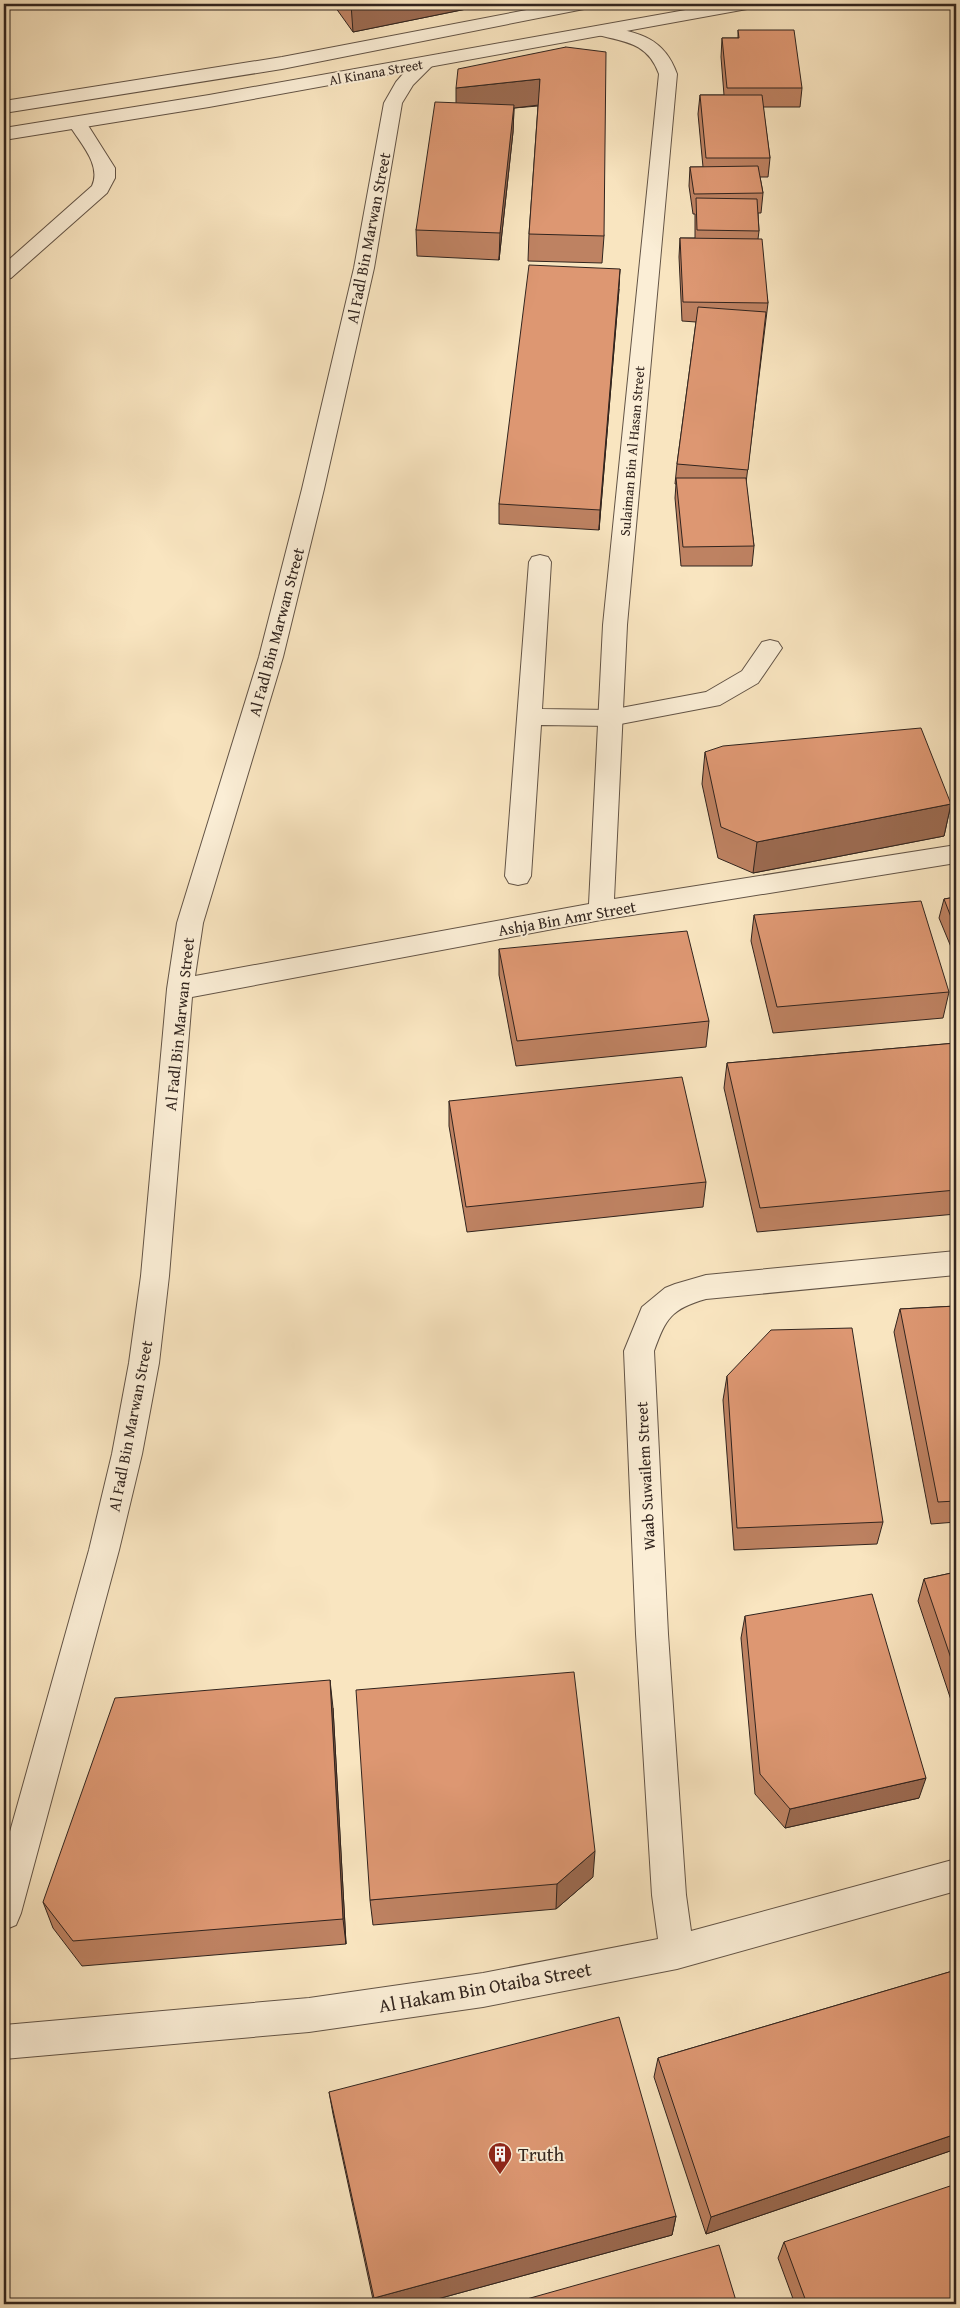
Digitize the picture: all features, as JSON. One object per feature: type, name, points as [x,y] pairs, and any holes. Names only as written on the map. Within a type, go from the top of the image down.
[{"type":"street","name":"Al Kinana Street","points":[[4,107],[282,63],[584,4]]},
{"type":"street","name":"Al Kinana Street","points":[[4,141],[13,133],[424,64],[747,4]]},
{"type":"street","name":"Sulaiman Bin Al Hasan Street","points":[[601,911],[616,616],[668,74],[665,59],[651,46],[630,36],[604,31]]},
{"type":"street","name":"Al Fadl Bin Marwan Street","points":[[4,1913],[104,1550],[127,1454],[144,1363],[155,1276],[180,989],[190,923],[271,657],[313,489],[364,268],[393,103],[399,89],[410,75],[424,64]]},
{"type":"street","points":[[4,274],[100,189],[103,184],[105,168],[78,123]]},
{"type":"street","points":[[518,876],[540,562]]},
{"type":"street","points":[[528,717],[610,718],[712,699],[750,677],[770,648]]},
{"type":"street","name":"Ashja Bin Amr Street","points":[[180,989],[601,911],[956,854]]},
{"type":"street","name":"Waab Suwailem Street","points":[[678,1952],[669,1895],[654,1663],[639,1361],[639,1351],[652,1316],[675,1296],[706,1287],[956,1263]]},
{"type":"street","name":"Al Hakam Bin Otaiba Street","points":[[4,2042],[309,2015],[483,1990],[678,1952],[956,1875]]},
{"type":"building","points":[[738,30],[794,30],[802,88],[727,88],[722,38],[739,38]]},
{"type":"building","points":[[566,47],[606,52],[604,236],[529,234],[540,79],[456,88],[458,69]]},
{"type":"building","points":[[700,95],[762,95],[770,158],[706,158]]},
{"type":"building","points":[[435,102],[514,105],[500,233],[416,230]]},
{"type":"building","points":[[758,166],[763,193],[694,194],[690,167]]},
{"type":"building","points":[[696,198],[757,199],[759,231],[697,230]]},
{"type":"building","points":[[680,238],[762,239],[768,303],[683,302]]},
{"type":"building","points":[[529,265],[620,269],[600,510],[499,504]]},
{"type":"building","points":[[698,307],[766,312],[748,470],[677,464]]},
{"type":"building","points":[[676,478],[746,478],[754,546],[683,547]]},
{"type":"building","points":[[921,728],[951,804],[757,842],[721,827],[705,752],[723,746]]},
{"type":"building","points":[[956,897],[956,930],[944,899]]},
{"type":"building","points":[[921,901],[949,992],[777,1007],[754,915]]},
{"type":"building","points":[[687,931],[709,1021],[517,1041],[499,949]]},
{"type":"building","points":[[956,1043],[956,1190],[760,1208],[727,1063]]},
{"type":"building","points":[[682,1077],[706,1182],[466,1207],[449,1101]]},
{"type":"building","points":[[956,1306],[956,1501],[938,1502],[900,1309]]},
{"type":"building","points":[[852,1328],[883,1522],[737,1528],[727,1376],[771,1330]]},
{"type":"building","points":[[956,1572],[956,1673],[924,1579]]},
{"type":"building","points":[[872,1594],[926,1778],[790,1809],[760,1774],[745,1616]]},
{"type":"building","points":[[574,1672],[595,1851],[557,1884],[370,1900],[356,1690]]},
{"type":"building","points":[[330,1680],[343,1919],[73,1941],[43,1902],[115,1698]]},
{"type":"building","points":[[956,1970],[956,2134],[711,2217],[658,2058]]},
{"type":"building","name":"Truth","points":[[619,2017],[676,2216],[374,2298],[329,2092]]},
{"type":"building","points":[[956,2184],[956,2304],[807,2304],[784,2242]]},
{"type":"building","points":[[719,2245],[737,2304],[509,2304]]},
{"type":"place","name":"Truth","points":[[500,2175]]}]
